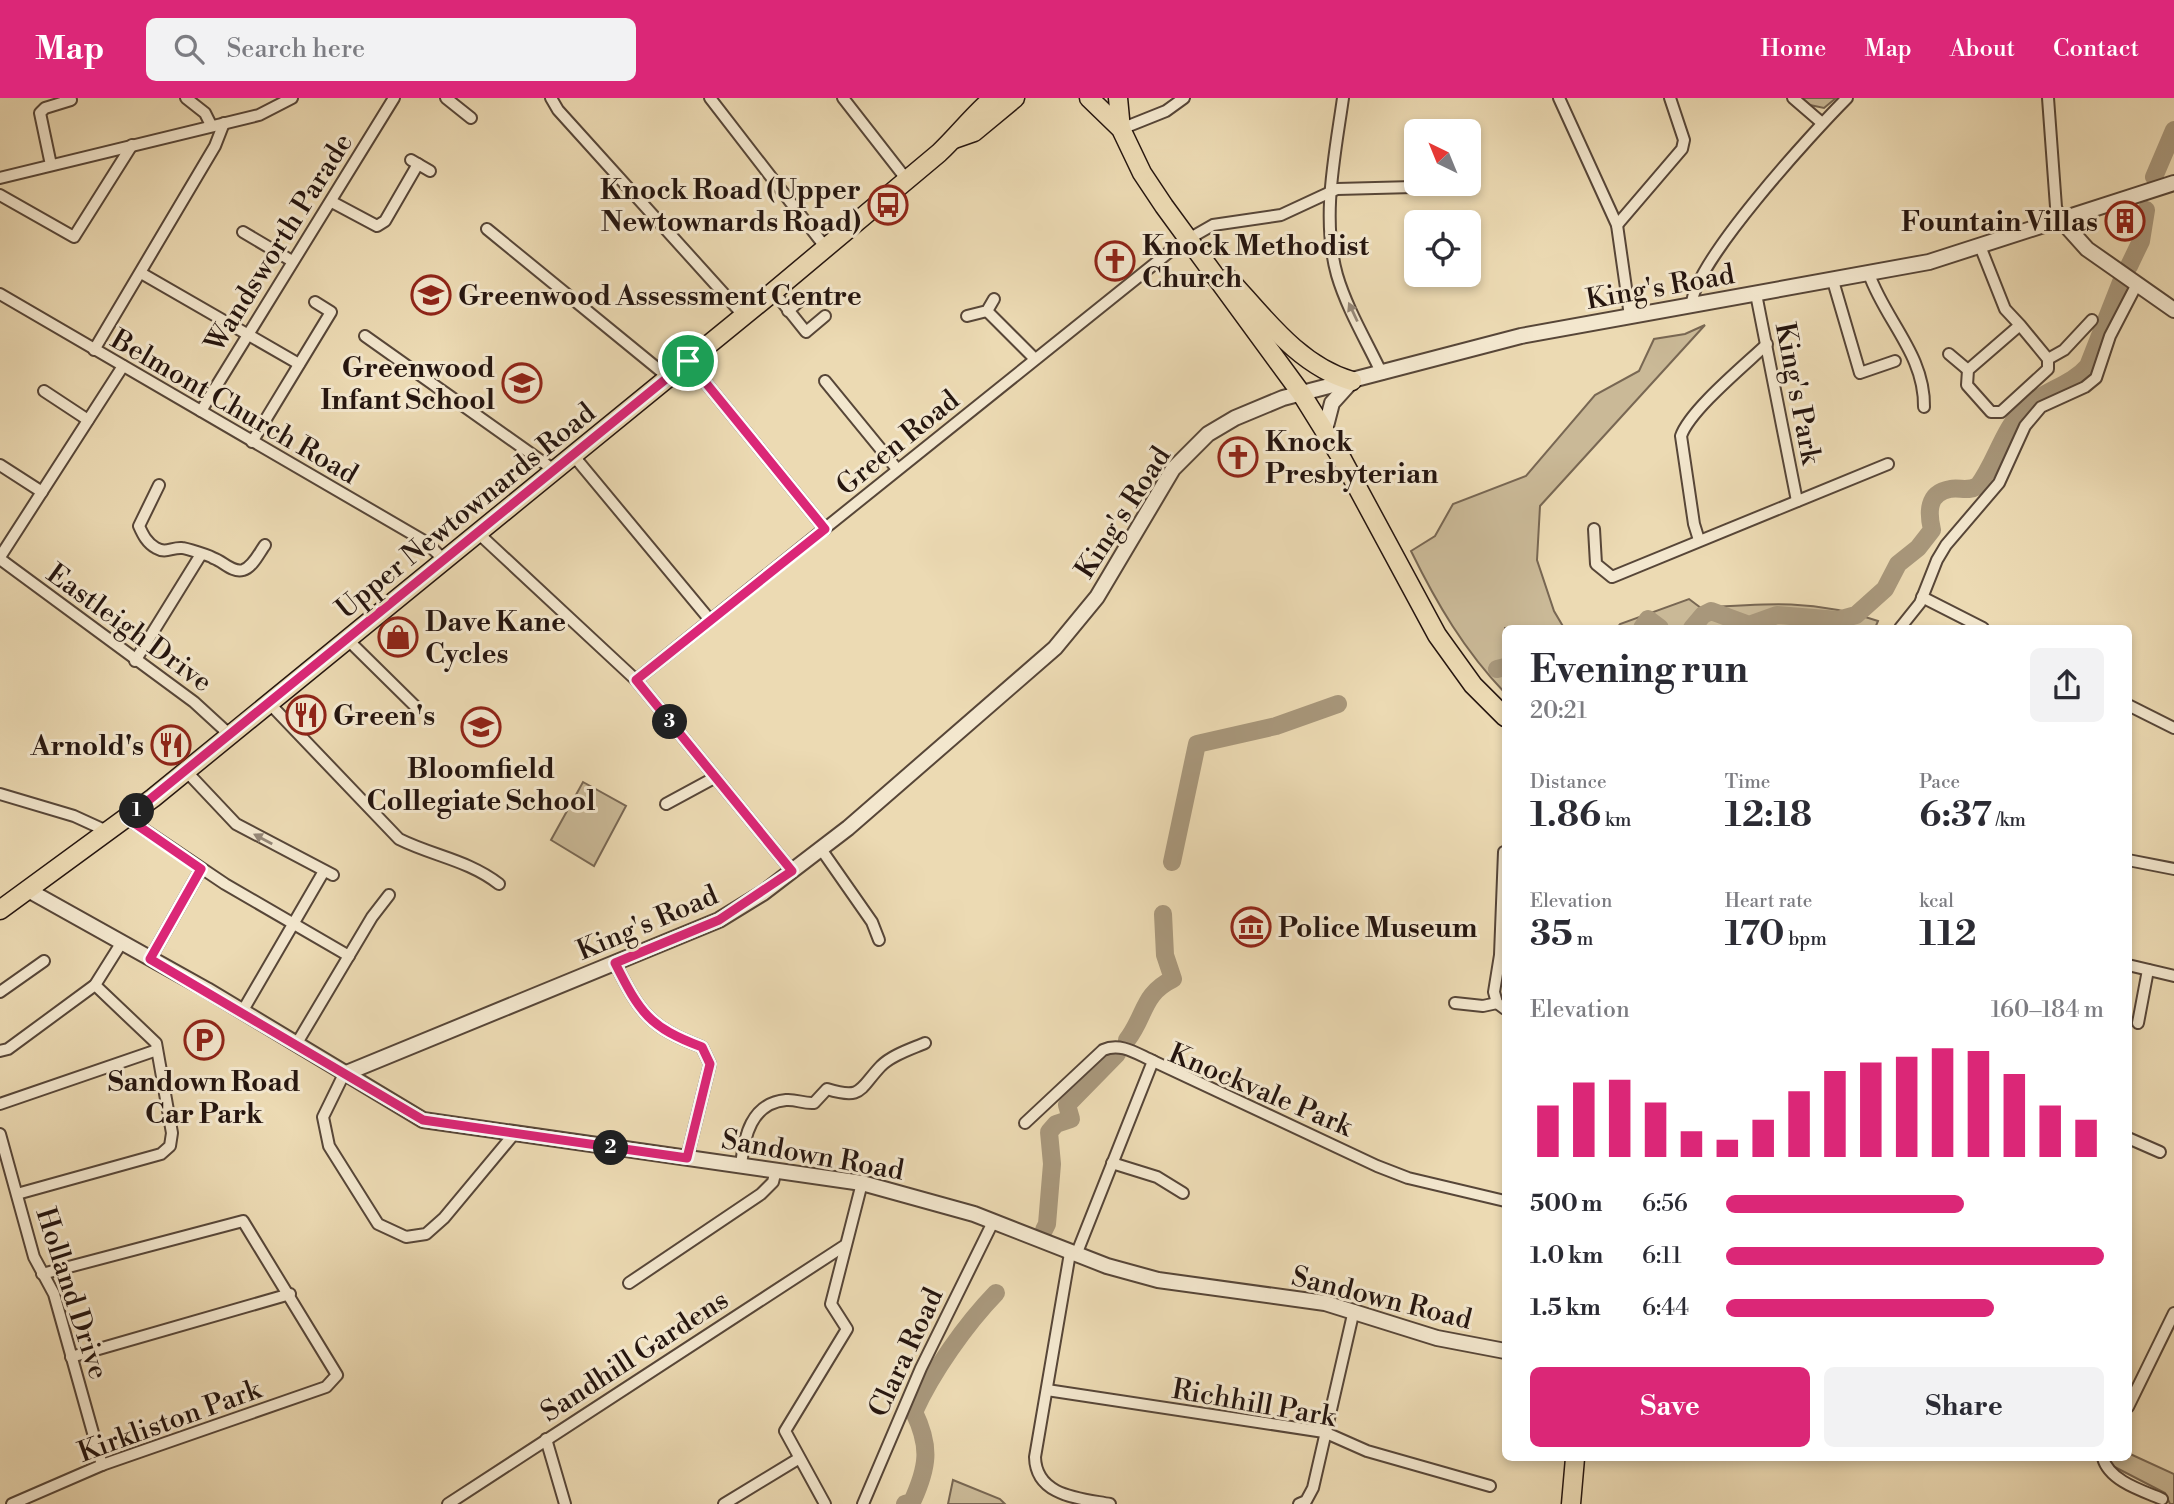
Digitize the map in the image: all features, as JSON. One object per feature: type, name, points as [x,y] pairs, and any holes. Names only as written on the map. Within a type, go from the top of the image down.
[{"type":"main road","name":"Upper Newtownards Road","points":[[0,909],[109,832],[186,771],[744,316],[782,302],[826,248],[954,139],[966,121],[993,98]]},
{"type":"main road","name":"Upper Newtownards Road","points":[[954,139],[974,132],[1015,98]]},
{"type":"main road","points":[[1118,98],[1103,108],[1142,173],[1187,239],[1301,393],[1325,430],[1437,635],[1473,685],[1502,714]]},
{"type":"main road","points":[[1209,269],[1227,278],[1284,339],[1312,362],[1334,376],[1352,381]]},
{"type":"main road","points":[[1571,1504],[1575,1461]]},
{"type":"street","points":[[186,98],[205,113],[211,125]]},
{"type":"street","points":[[0,178],[259,115],[292,98]]},
{"type":"street","name":"Wandsworth Parade","points":[[201,411],[394,98]]},
{"type":"street","points":[[446,98],[471,118]]},
{"type":"street","points":[[551,98],[558,110],[744,316]]},
{"type":"street","points":[[710,98],[826,248]]},
{"type":"street","points":[[843,98],[907,180]]},
{"type":"street","points":[[1103,108],[1166,111],[1184,98]]},
{"type":"street","points":[[1343,98],[1331,191],[1331,235],[1337,277],[1382,374]]},
{"type":"street","points":[[1559,98],[1617,225],[1630,316]]},
{"type":"street","points":[[1617,225],[1682,149],[1684,141],[1670,98]]},
{"type":"street","points":[[1793,98],[1822,123]]},
{"type":"street","points":[[1692,306],[1693,290],[1706,266],[1822,123],[1847,98]]},
{"type":"street","points":[[2048,98],[2056,207],[2061,220],[2078,241]]},
{"type":"street","points":[[51,165],[40,116],[45,108],[71,100]]},
{"type":"street","points":[[94,350],[219,139],[224,122]]},
{"type":"street","points":[[0,195],[74,237],[132,145]]},
{"type":"street","points":[[332,202],[371,226],[377,226],[385,220],[414,162],[430,171]]},
{"type":"street","name":"King's Road","points":[[344,1074],[719,920],[792,871],[1055,648],[1097,597],[1163,484],[1197,444],[1235,418],[1301,393],[1521,336],[1869,274],[1980,246],[2174,183]]},
{"type":"street","points":[[1331,191],[1404,186]]},
{"type":"street","name":"Green Road","points":[[636,680],[1187,239],[1213,225],[1282,215],[1331,191]]},
{"type":"street","points":[[2044,225],[2078,241],[2174,310]]},
{"type":"street","points":[[486,229],[667,377]]},
{"type":"street","points":[[243,232],[292,261]]},
{"type":"street","points":[[1980,246],[2005,309],[2020,325],[2048,359],[2048,369],[1996,413],[1985,407],[1967,385],[1968,370],[2020,325]]},
{"type":"street","points":[[141,273],[299,364]]},
{"type":"street","points":[[1869,274],[1876,293],[1897,323],[1924,386],[1924,407]]},
{"type":"street","points":[[1833,281],[1860,373],[1895,361]]},
{"type":"street","points":[[1902,625],[1922,597],[1937,560],[1947,545],[1999,484],[2025,426],[2041,407],[2085,387],[2096,378],[2110,336],[2137,284]]},
{"type":"street","name":"Belmont Church Road","points":[[0,294],[426,542],[444,560]]},
{"type":"street","name":"King's Park","points":[[1756,294],[1797,500]]},
{"type":"street","points":[[803,298],[782,302],[806,332],[825,316]]},
{"type":"street","points":[[967,316],[987,311],[994,299]]},
{"type":"street","points":[[252,442],[331,312],[316,302]]},
{"type":"street","points":[[987,311],[1035,359]]},
{"type":"street","points":[[2048,359],[2064,351],[2092,320]]},
{"type":"street","points":[[365,336],[554,470]]},
{"type":"street","points":[[1699,540],[1693,524],[1681,436],[1684,426],[1767,344]]},
{"type":"street","points":[[1949,354],[1968,370]]},
{"type":"street","points":[[688,361],[825,529]]},
{"type":"street","points":[[0,558],[123,366]]},
{"type":"street","points":[[825,381],[897,469]]},
{"type":"street","points":[[1325,430],[1332,403],[1352,381]]},
{"type":"street","points":[[44,391],[88,420]]},
{"type":"street","points":[[573,455],[710,621]]},
{"type":"street","points":[[1594,529],[1596,564],[1612,577],[1888,464]]},
{"type":"street","points":[[0,466],[42,492]]},
{"type":"street","points":[[159,485],[139,526],[146,540],[167,552],[180,548],[200,556],[211,556],[234,570],[243,570],[250,566],[265,545]]},
{"type":"street","points":[[478,533],[636,680],[792,871]]},
{"type":"street","points":[[135,661],[200,556]]},
{"type":"street","name":"Eastleigh Drive","points":[[0,558],[135,661],[194,702],[230,735]]},
{"type":"street","points":[[1922,597],[1977,625]]},
{"type":"street","points":[[348,640],[416,707]]},
{"type":"street","points":[[269,703],[399,839],[425,852],[454,858],[480,870],[499,884]]},
{"type":"street","points":[[2132,707],[2174,728]]},
{"type":"street","points":[[186,771],[236,824],[328,873],[293,925],[242,1012]]},
{"type":"street","points":[[666,804],[714,778]]},
{"type":"street","points":[[0,794],[74,817],[109,832]]},
{"type":"street","points":[[127,818],[201,869],[348,956]]},
{"type":"street","points":[[821,849],[872,922],[878,940]]},
{"type":"street","points":[[2132,861],[2174,869]]},
{"type":"street","points":[[150,959],[201,869]]},
{"type":"street","name":"Sandown Road","points":[[28,890],[297,1043],[423,1120],[862,1183],[993,1222],[1073,1254],[1158,1280],[1275,1295],[1354,1310],[1437,1338],[1502,1349]]},
{"type":"street","points":[[297,1043],[372,917],[389,895]]},
{"type":"street","points":[[1455,1003],[1501,1006],[1494,992],[1500,955],[1502,904]]},
{"type":"street","points":[[0,1051],[8,1049],[95,985],[121,942]]},
{"type":"street","points":[[0,992],[44,961]]},
{"type":"street","points":[[615,963],[637,1007],[667,1034],[702,1047],[710,1064],[687,1158]]},
{"type":"street","points":[[2132,966],[2174,976]]},
{"type":"street","points":[[2138,1023],[2148,970]]},
{"type":"street","points":[[17,1195],[166,1150],[172,1133],[157,1050],[152,1037],[95,985]]},
{"type":"street","points":[[741,1165],[745,1134],[750,1122],[776,1103],[786,1100],[814,1103],[827,1089],[847,1095],[861,1091],[889,1060],[925,1043]]},
{"type":"street","points":[[1026,1123],[1103,1050],[1120,1047],[1153,1062]]},
{"type":"street","points":[[0,1104],[157,1050]]},
{"type":"street","name":"Knockvale Park","points":[[1110,1504],[1069,1496],[1045,1485],[1035,1472],[1035,1457],[1073,1254],[1153,1062],[1377,1166],[1408,1178],[1502,1200]]},
{"type":"street","points":[[344,1074],[323,1117],[329,1146],[378,1224],[406,1237],[426,1234],[444,1218],[514,1134]]},
{"type":"street","name":"Holland Drive","points":[[0,1135],[34,1257],[54,1294],[102,1465]]},
{"type":"street","points":[[2132,1140],[2160,1152]]},
{"type":"street","points":[[1112,1163],[1157,1177],[1183,1193]]},
{"type":"street","points":[[629,1283],[761,1194],[773,1182],[776,1170]]},
{"type":"street","points":[[825,1504],[785,1431],[847,1329],[831,1304],[862,1183]]},
{"type":"street","points":[[42,1274],[243,1221],[290,1294],[71,1357]]},
{"type":"street","name":"Clara Road","points":[[863,1504],[921,1368],[993,1222]]},
{"type":"street","name":"Sandhill Gardens","points":[[448,1504],[844,1246]]},
{"type":"street","name":"Kirkliston Park","points":[[12,1504],[102,1465],[326,1387],[337,1375],[290,1294]]},
{"type":"street","points":[[1300,1504],[1306,1502],[1313,1488],[1354,1310]]},
{"type":"street","points":[[2132,1399],[2174,1313]]},
{"type":"street","name":"Richhill Park","points":[[1047,1390],[1324,1432],[1367,1451],[1490,1486]]},
{"type":"street","points":[[546,1439],[565,1504]]},
{"type":"street","points":[[724,1504],[798,1459]]},
{"type":"street","points":[[2104,1461],[2126,1483],[2162,1499]]},
{"type":"shaded area","points":[[1802,98],[1836,98],[1824,108],[1810,105]]},
{"type":"shaded area","points":[[1705,325],[1540,506],[1537,560],[1554,611],[1562,625],[1502,625],[1502,690],[1452,626],[1411,551],[1435,536],[1453,504],[1526,476],[1595,395],[1639,371],[1654,339],[1685,334]]},
{"type":"shaded area","points":[[1689,599],[1701,608],[1791,604],[1833,609],[1878,621],[1876,625],[1620,624]]},
{"type":"shaded area","points":[[583,782],[626,806],[594,866],[551,840]]},
{"type":"shaded area","points":[[2132,1455],[2174,1474],[2174,1504],[2170,1504],[2165,1493],[2107,1463],[2132,1461]]},
{"type":"shaded area","points":[[953,1480],[1000,1499],[1005,1504],[948,1504]]},
{"type":"waterway","points":[[2154,177],[2174,130]]},
{"type":"waterway","points":[[2129,266],[2141,241],[2146,210]]},
{"type":"waterway","points":[[1749,625],[1777,615],[1838,620],[1856,615],[1885,589],[1898,564],[1918,548],[1932,530],[1930,511],[1933,499],[1942,491],[1978,486],[2017,416],[2032,402],[2074,378],[2088,366],[2121,282]]},
{"type":"waterway","points":[[1695,625],[1703,615],[1711,611],[1749,625]]},
{"type":"waterway","points":[[1644,625],[1648,619],[1656,625]]},
{"type":"waterway","points":[[1497,669],[1502,668]]},
{"type":"waterway","points":[[1172,862],[1197,744],[1276,726],[1338,704]]},
{"type":"waterway","points":[[1127,1040],[1155,991],[1173,979],[1165,955],[1163,914]]},
{"type":"waterway","points":[[1044,1230],[1047,1224],[1052,1164],[1049,1132],[1056,1124],[1071,1119],[1067,1105],[1117,1054]]},
{"type":"waterway","points":[[905,1504],[912,1502],[925,1457],[923,1436],[914,1412],[950,1349],[996,1293]]},
{"type":"place","name":"Knock Road (Upper Newtownards Road)","points":[[888,205]]},
{"type":"place","name":"Fountain Villas","points":[[2125,221]]},
{"type":"place","name":"Knock Methodist Church","points":[[1115,261]]},
{"type":"place","name":"Greenwood Assessment Centre","points":[[431,295]]},
{"type":"place","name":"Greenwood Infant School","points":[[522,383]]},
{"type":"place","name":"Knock Presbyterian","points":[[1238,457]]},
{"type":"place","name":"Dave Kane Cycles","points":[[398,637]]},
{"type":"place","name":"Green's","points":[[306,715]]},
{"type":"place","name":"Bloomfield Collegiate School","points":[[481,727]]},
{"type":"place","name":"Arnold's","points":[[171,745]]},
{"type":"place","name":"Police Museum","points":[[1251,927]]},
{"type":"place","name":"Sandown Road Car Park","points":[[204,1040]]},
{"type":"route","points":[[688,361],[825,529],[636,680],[792,871],[719,920],[615,963],[637,1007],[667,1034],[702,1047],[710,1064],[687,1158],[423,1120],[297,1043],[150,959],[201,869],[127,818],[688,361]]}]
